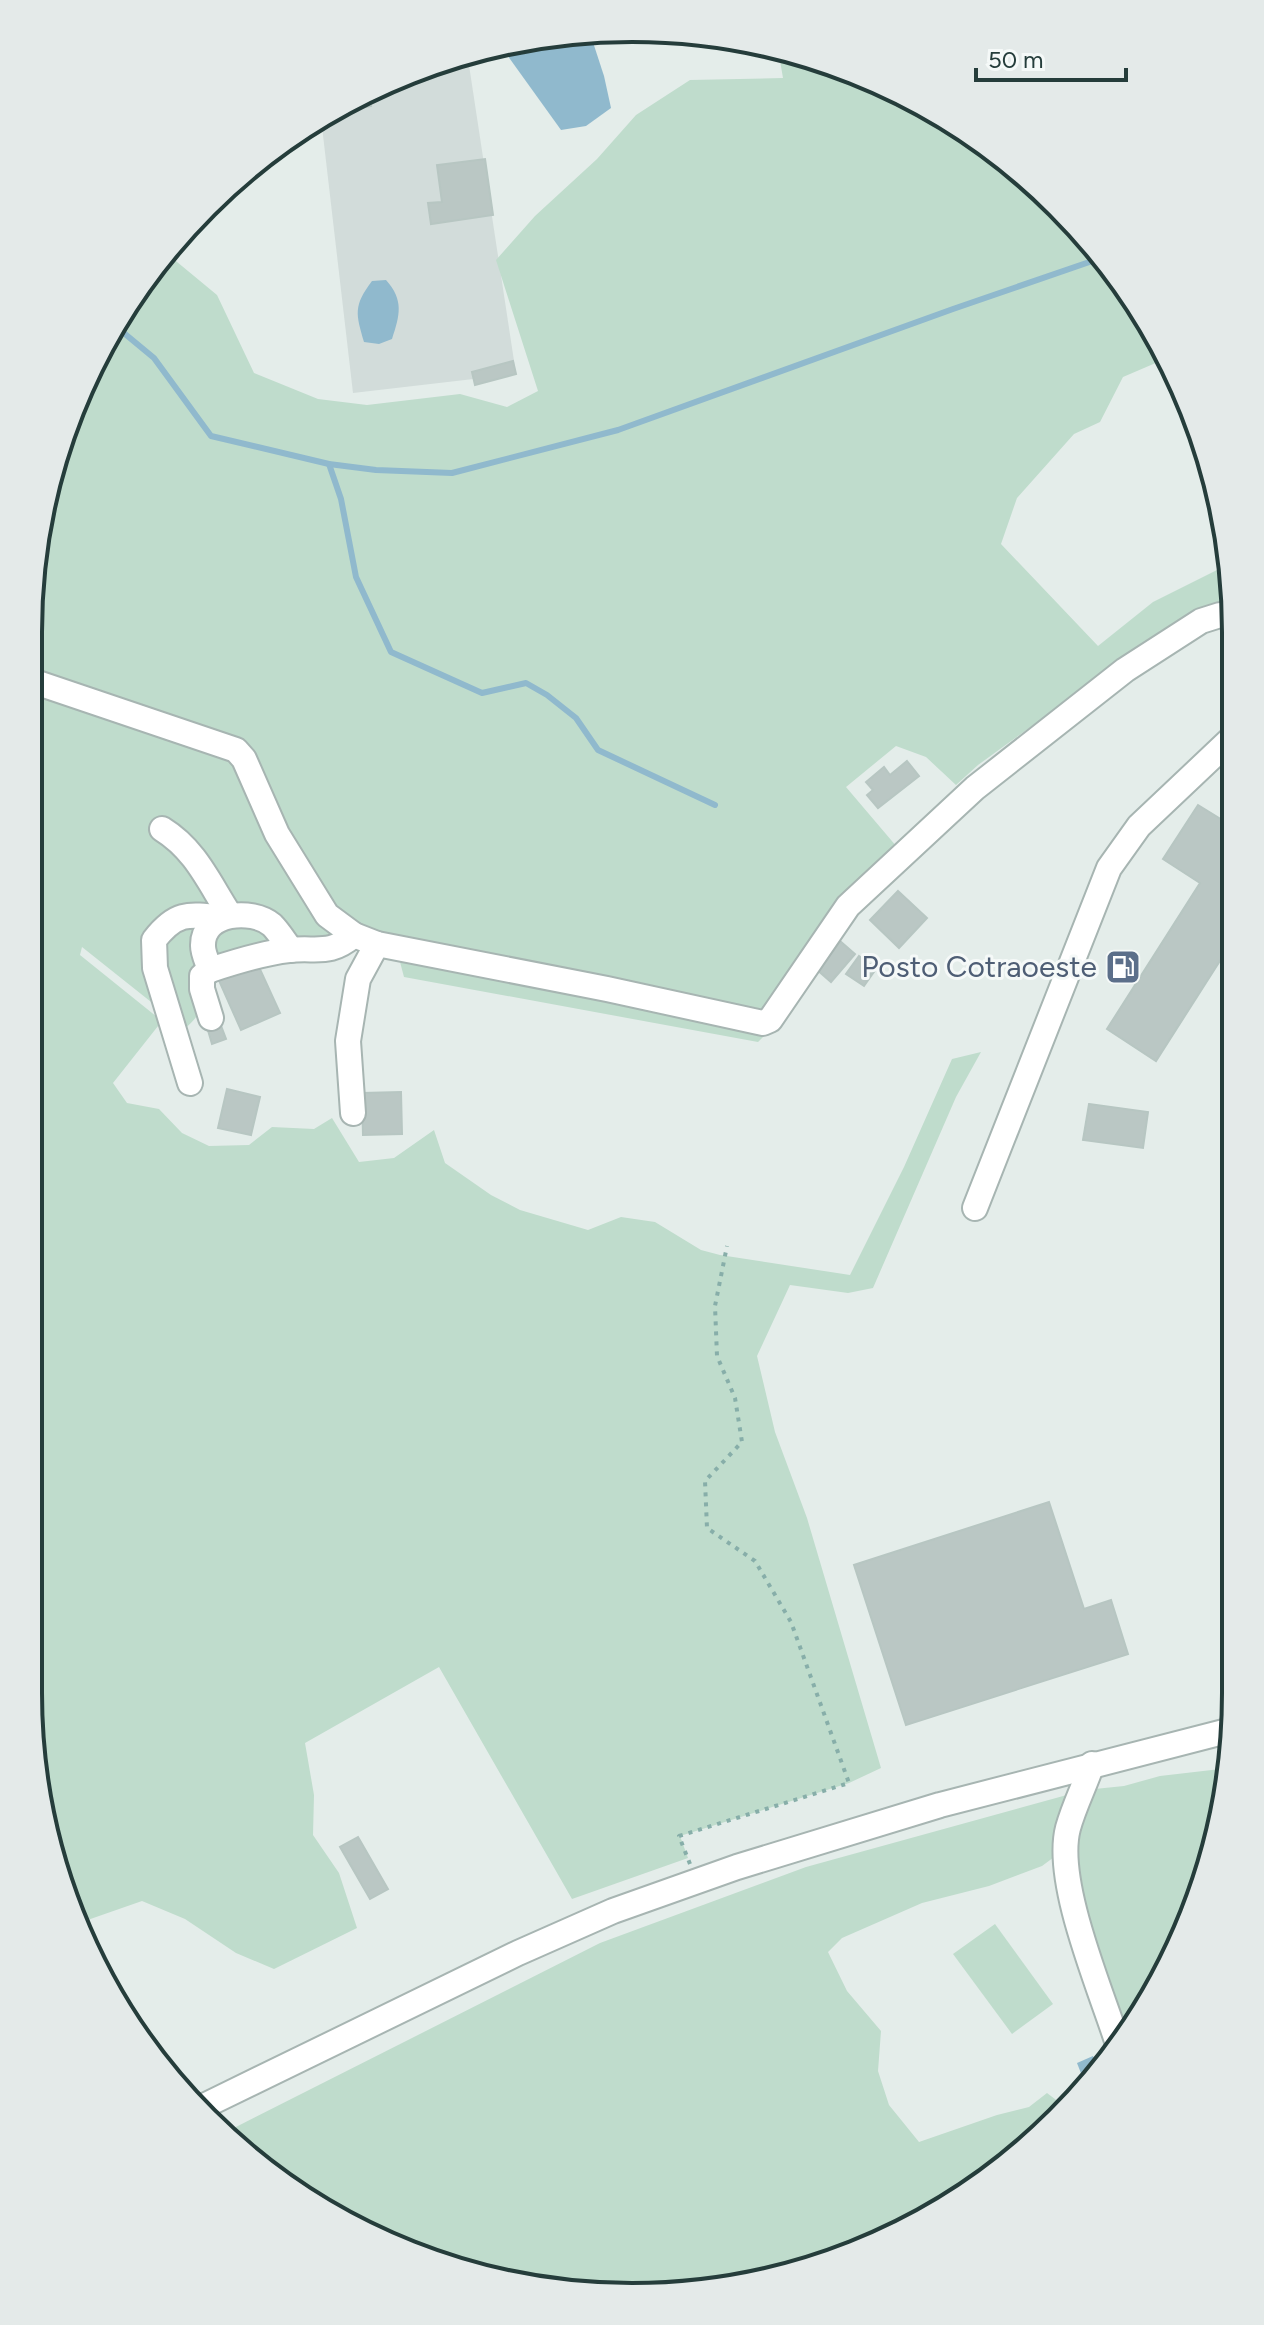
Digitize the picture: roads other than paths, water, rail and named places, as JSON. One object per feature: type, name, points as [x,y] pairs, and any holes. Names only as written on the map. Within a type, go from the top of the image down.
[{"type":"street","points":[[42,684],[236,750],[244,759],[277,834],[327,915],[354,935],[377,944],[763,1023],[770,1020],[848,906],[975,788],[1125,670],[1201,621],[1222,615]]},
{"type":"street","points":[[975,1208],[1109,868],[1139,826],[1222,748]]},
{"type":"street","points":[[162,829],[186,846],[197,859],[225,917]]},
{"type":"street","points":[[190,1083],[155,968],[154,940],[168,922],[195,914],[257,916],[272,925],[291,950]]},
{"type":"street","points":[[210,970],[203,945],[206,932],[225,917]]},
{"type":"street","points":[[211,1018],[202,989],[202,976],[210,970],[291,950],[328,950],[340,946],[354,935]]},
{"type":"street","points":[[353,1113],[348,1041],[358,979],[377,944]]},
{"type":"street","points":[[209,2104],[518,1953],[613,1911],[697,1881],[940,1805],[1221,1732]]},
{"type":"street","points":[[1092,1764],[1068,1830],[1067,1864],[1073,1904],[1114,2033]]},
{"type":"water","points":[[593,43],[611,108],[586,126],[561,130],[507,55]]},
{"type":"water","points":[[386,280],[396,294],[399,308],[392,339],[379,344],[364,342],[358,317],[359,304],[372,281]]},
{"type":"water","points":[[1093,2056],[1094,2059],[1082,2075],[1077,2063]]},
{"type":"waterway","points":[[124,333],[154,358],[211,436],[329,464],[376,470],[452,473],[618,430],[1091,262]]},
{"type":"waterway","points":[[329,464],[341,499],[356,577],[391,652],[482,693],[526,683],[576,718],[598,750],[715,805]]},
{"type":"place","name":"Posto Cotraoeste","points":[[1123,967]]}]
